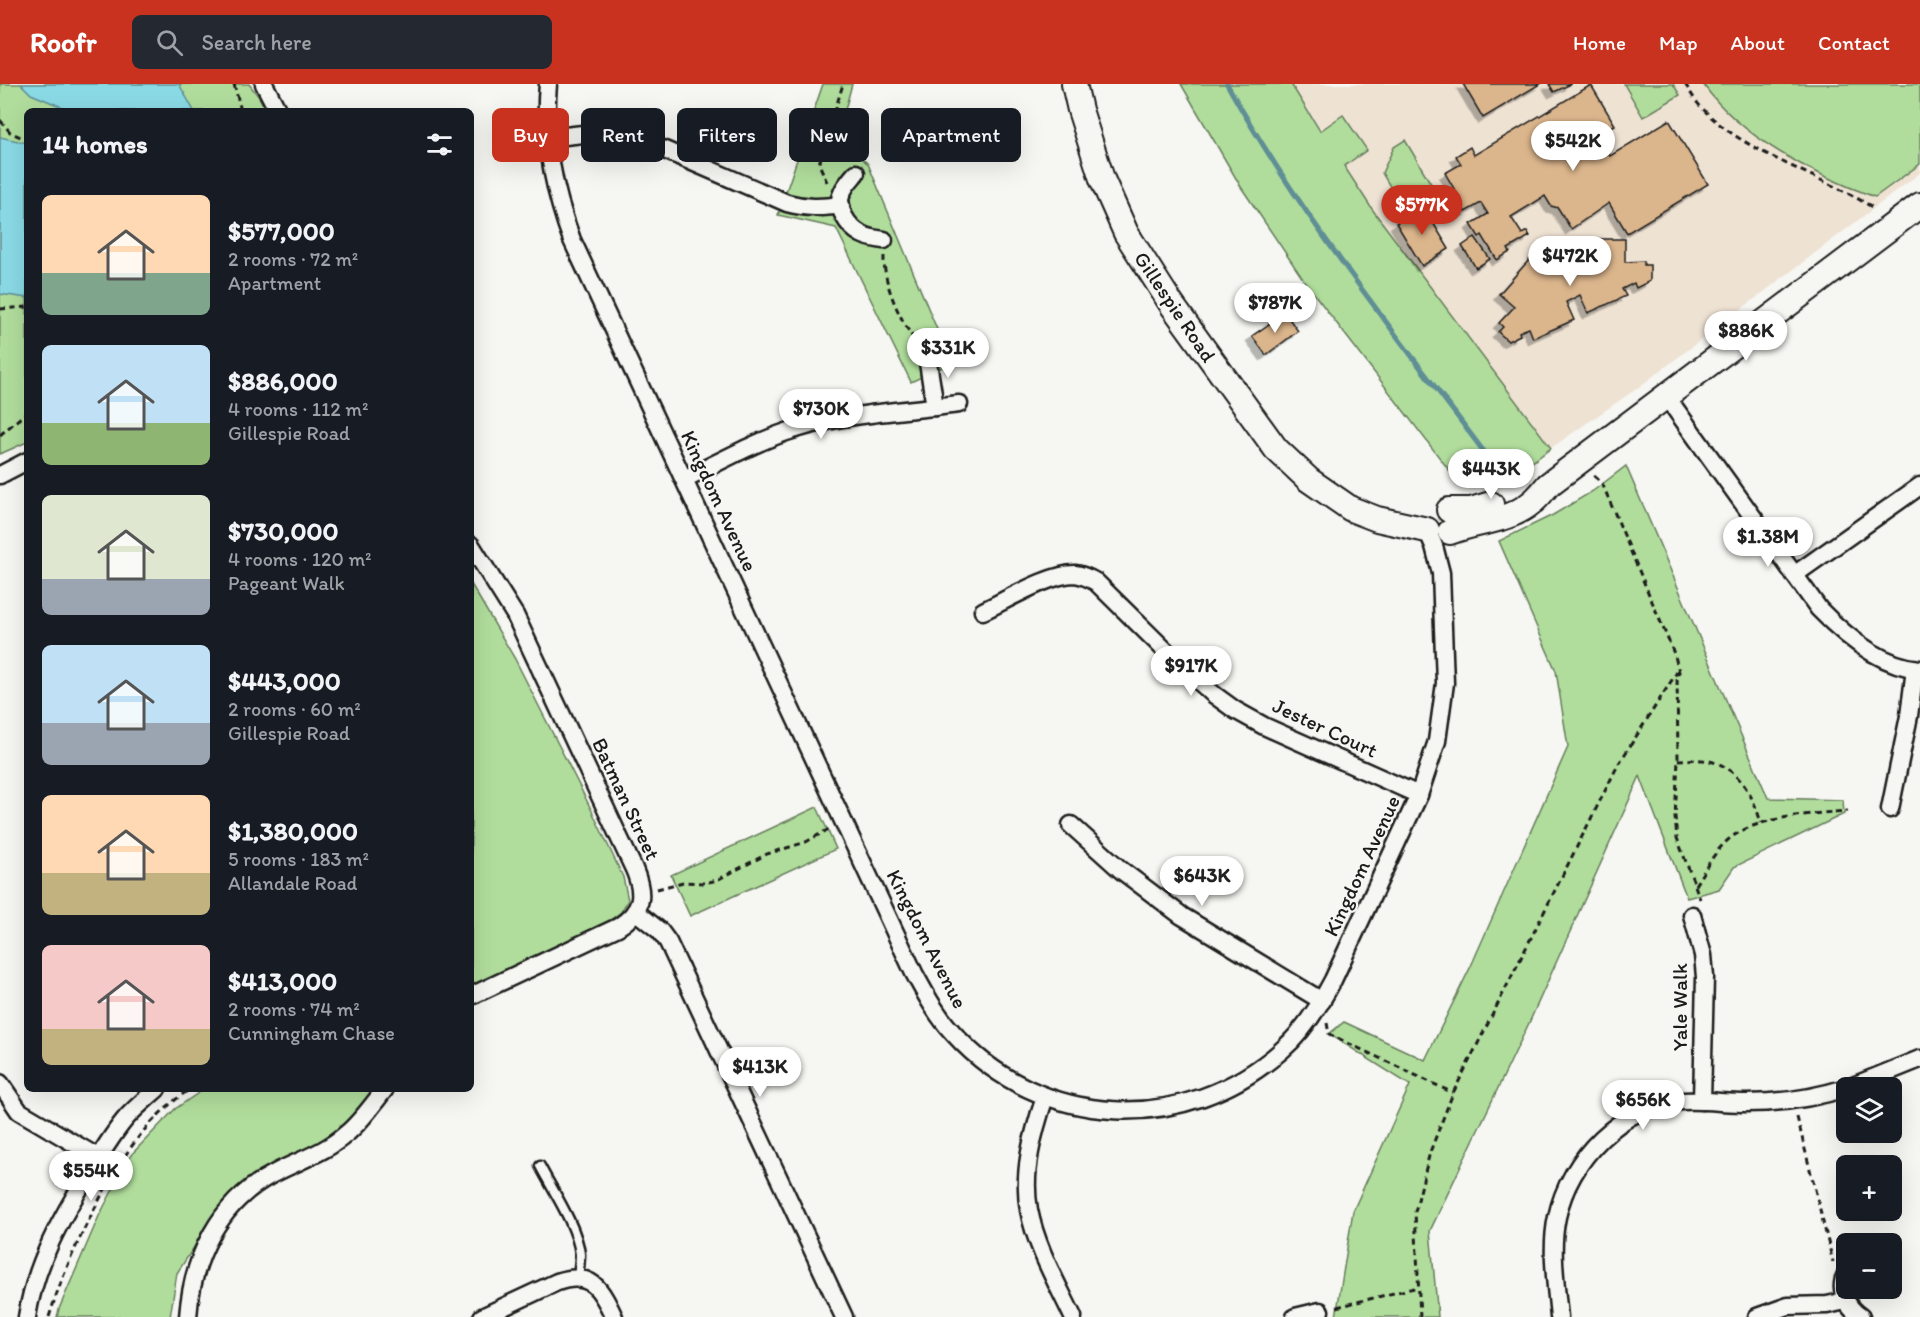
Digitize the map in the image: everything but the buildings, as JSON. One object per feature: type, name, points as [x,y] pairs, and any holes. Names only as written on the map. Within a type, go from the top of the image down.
[{"type":"street","points":[[264,84],[276,108]]},
{"type":"street","name":"Kingdom Avenue","points":[[546,108],[548,84]]},
{"type":"street","name":"Gillespie Road","points":[[1074,84],[1102,179],[1126,233],[1145,265],[1276,449],[1309,480],[1352,509],[1377,519],[1438,525],[1471,510],[1512,499],[1548,485],[1920,205]]},
{"type":"street","points":[[569,136],[611,135],[637,140],[787,203],[817,209],[840,205]]},
{"type":"street","name":"Kingdom Avenue","points":[[550,162],[556,192],[572,240],[914,973],[938,1015],[954,1034],[994,1070],[1045,1096],[1078,1106],[1127,1111],[1154,1110],[1203,1097],[1245,1078],[1283,1050],[1322,1000],[1419,795],[1437,741],[1444,686],[1441,573],[1434,546],[1438,525]]},
{"type":"street","points":[[856,173],[840,195],[840,205],[844,216],[861,234],[884,240]]},
{"type":"street","points":[[927,356],[934,407]]},
{"type":"street","points":[[1666,396],[1820,609],[1847,637],[1886,659],[1918,669],[1890,809]]},
{"type":"street","points":[[684,479],[795,429],[854,418],[959,404]]},
{"type":"street","points":[[0,475],[24,463]]},
{"type":"street","points":[[1794,575],[1920,486]]},
{"type":"street","name":"Batman Street","points":[[474,549],[504,594],[515,615],[634,869],[641,892],[635,911]]},
{"type":"street","name":"Jester Court","points":[[983,611],[1057,577],[1077,574],[1087,576],[1200,682],[1235,710],[1264,726],[1419,795]]},
{"type":"street","points":[[1071,825],[1121,870],[1173,909],[1322,1000]]},
{"type":"street","name":"Yale Walk","points":[[1697,909],[1705,978],[1702,1101]]},
{"type":"street","points":[[474,995],[618,927],[635,911],[660,931],[668,942],[844,1317]]},
{"type":"street","points":[[1875,1077],[1920,1059]]},
{"type":"street","points":[[0,1083],[19,1111],[99,1158]]},
{"type":"street","points":[[1559,1317],[1554,1254],[1557,1217],[1563,1195],[1581,1160],[1610,1131],[1636,1115],[1655,1107],[1675,1103],[1792,1101],[1836,1091]]},
{"type":"street","points":[[27,1317],[30,1296],[46,1253],[68,1208],[127,1117],[154,1092]]},
{"type":"street","points":[[188,1317],[194,1275],[202,1251],[217,1225],[234,1203],[250,1188],[272,1174],[325,1149],[346,1134],[382,1092]]},
{"type":"street","points":[[1045,1096],[1035,1130],[1029,1163],[1027,1187],[1029,1210],[1043,1253],[1073,1317]]},
{"type":"street","points":[[482,1317],[569,1278],[579,1278],[592,1283],[599,1289],[614,1317]]},
{"type":"street","points":[[1757,1317],[1788,1306],[1827,1305],[1846,1300],[1852,1310],[1861,1317]]},
{"type":"street","points":[[1295,1317],[1320,1311]]},
{"type":"lane","points":[[540,1166],[573,1229],[579,1252],[579,1278]]},
{"type":"path","points":[[234,84],[240,108]]},
{"type":"path","points":[[840,205],[819,164],[843,84]]},
{"type":"path","points":[[1685,84],[1703,110],[1722,126],[1754,146],[1875,209]]},
{"type":"path","points":[[0,120],[10,132],[24,139]]},
{"type":"path","points":[[884,240],[884,266],[897,309],[910,333],[927,356]]},
{"type":"path","points":[[0,309],[24,307]]},
{"type":"path","points":[[0,435],[24,415]]},
{"type":"path","points":[[1581,461],[1602,483],[1675,656],[1680,676],[1677,672]]},
{"type":"path","points":[[1677,672],[1678,760],[1675,817],[1677,838],[1694,886],[1697,909]]},
{"type":"path","points":[[1420,1317],[1415,1212],[1430,1152],[1453,1093],[1618,765],[1677,672]]},
{"type":"path","points":[[1678,760],[1715,762],[1739,778],[1750,792],[1761,823]]},
{"type":"path","points":[[1694,886],[1719,849],[1742,831],[1761,823],[1848,810]]},
{"type":"path","points":[[641,892],[674,883],[705,883],[717,880],[767,854],[806,842],[843,820]]},
{"type":"path","points":[[1322,1000],[1329,1034],[1453,1093]]},
{"type":"path","points":[[49,1317],[66,1264],[117,1164],[159,1113],[186,1092]]},
{"type":"path","points":[[1792,1101],[1836,1272]]},
{"type":"path","points":[[1320,1311],[1418,1287]]},
{"type":"shaded area","points":[[1291,84],[1920,84],[1920,173],[1639,387],[1551,448],[1372,209]]},
{"type":"green space","points":[[0,84],[249,84],[264,108],[24,108],[24,443],[0,454]]},
{"type":"green space","points":[[823,84],[852,84],[846,108],[815,108]]},
{"type":"green space","points":[[1181,84],[1291,84],[1320,131],[1343,115],[1367,150],[1344,166],[1372,209],[1551,448],[1523,469],[1499,480],[1473,486],[1455,478],[1305,282],[1241,187]]},
{"type":"green space","points":[[1624,84],[1673,84],[1680,95],[1643,117]]},
{"type":"green space","points":[[1703,84],[1920,84],[1920,164],[1875,197],[1804,166],[1758,138],[1737,121]]},
{"type":"green space","points":[[1405,140],[1440,199],[1407,215],[1382,173],[1394,147]]},
{"type":"green space","points":[[796,162],[866,162],[951,363],[911,382],[836,228],[778,215]]},
{"type":"green space","points":[[1626,466],[1768,798],[1843,800],[1844,814],[1734,867],[1719,889],[1687,898],[1640,776],[1529,1023],[1430,1231],[1438,1317],[1336,1317],[1353,1211],[1410,1085],[1329,1034],[1344,1022],[1425,1060],[1471,966],[1568,747],[1556,671],[1499,541],[1553,515],[1593,491]]},
{"type":"green space","points":[[474,589],[515,659],[623,877],[628,900],[621,912],[610,920],[474,987]]},
{"type":"green space","points":[[817,807],[836,849],[690,916],[671,875]]},
{"type":"green space","points":[[200,1092],[372,1092],[343,1127],[330,1138],[217,1212],[177,1273],[170,1317],[57,1317],[99,1216],[131,1155],[175,1109]]},
{"type":"water","points":[[21,84],[179,84],[192,108],[65,108],[31,94]]},
{"type":"water","points":[[0,137],[24,142],[24,298],[0,294]]},
{"type":"waterway","points":[[1227,84],[1256,134],[1320,231],[1493,464]]}]
